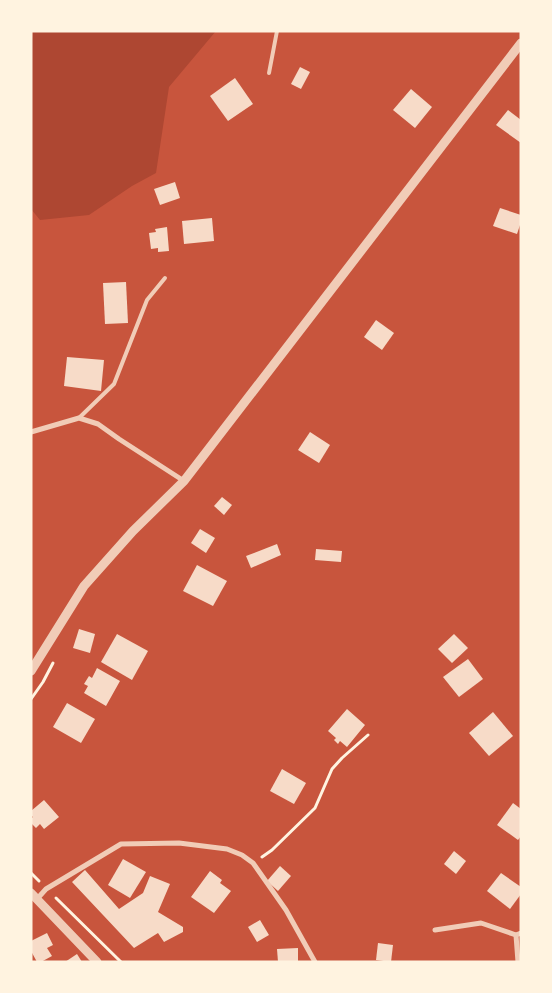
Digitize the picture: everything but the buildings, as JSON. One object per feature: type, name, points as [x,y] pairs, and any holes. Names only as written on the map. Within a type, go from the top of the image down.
[{"type":"street","points":[[31,671],[84,586],[133,530],[184,481],[521,43]]},
{"type":"street","points":[[31,432],[79,418],[98,424],[184,481]]},
{"type":"street","points":[[97,962],[34,896],[121,844],[179,843],[227,849],[242,855],[254,863],[286,910],[315,962]]},
{"type":"street","points":[[435,930],[481,922],[519,934],[518,962]]},
{"type":"lane","points":[[269,73],[277,31]]},
{"type":"lane","points":[[79,418],[114,384],[147,300],[165,278]]},
{"type":"path","points":[[31,699],[44,682],[57,655]]},
{"type":"path","points":[[254,863],[272,850],[315,808],[332,769],[368,735]]},
{"type":"path","points":[[31,873],[121,962]]},
{"type":"shaded area","points":[[33,31],[216,31],[169,87],[156,173],[132,186],[89,215],[40,220],[31,209],[31,47]]}]
